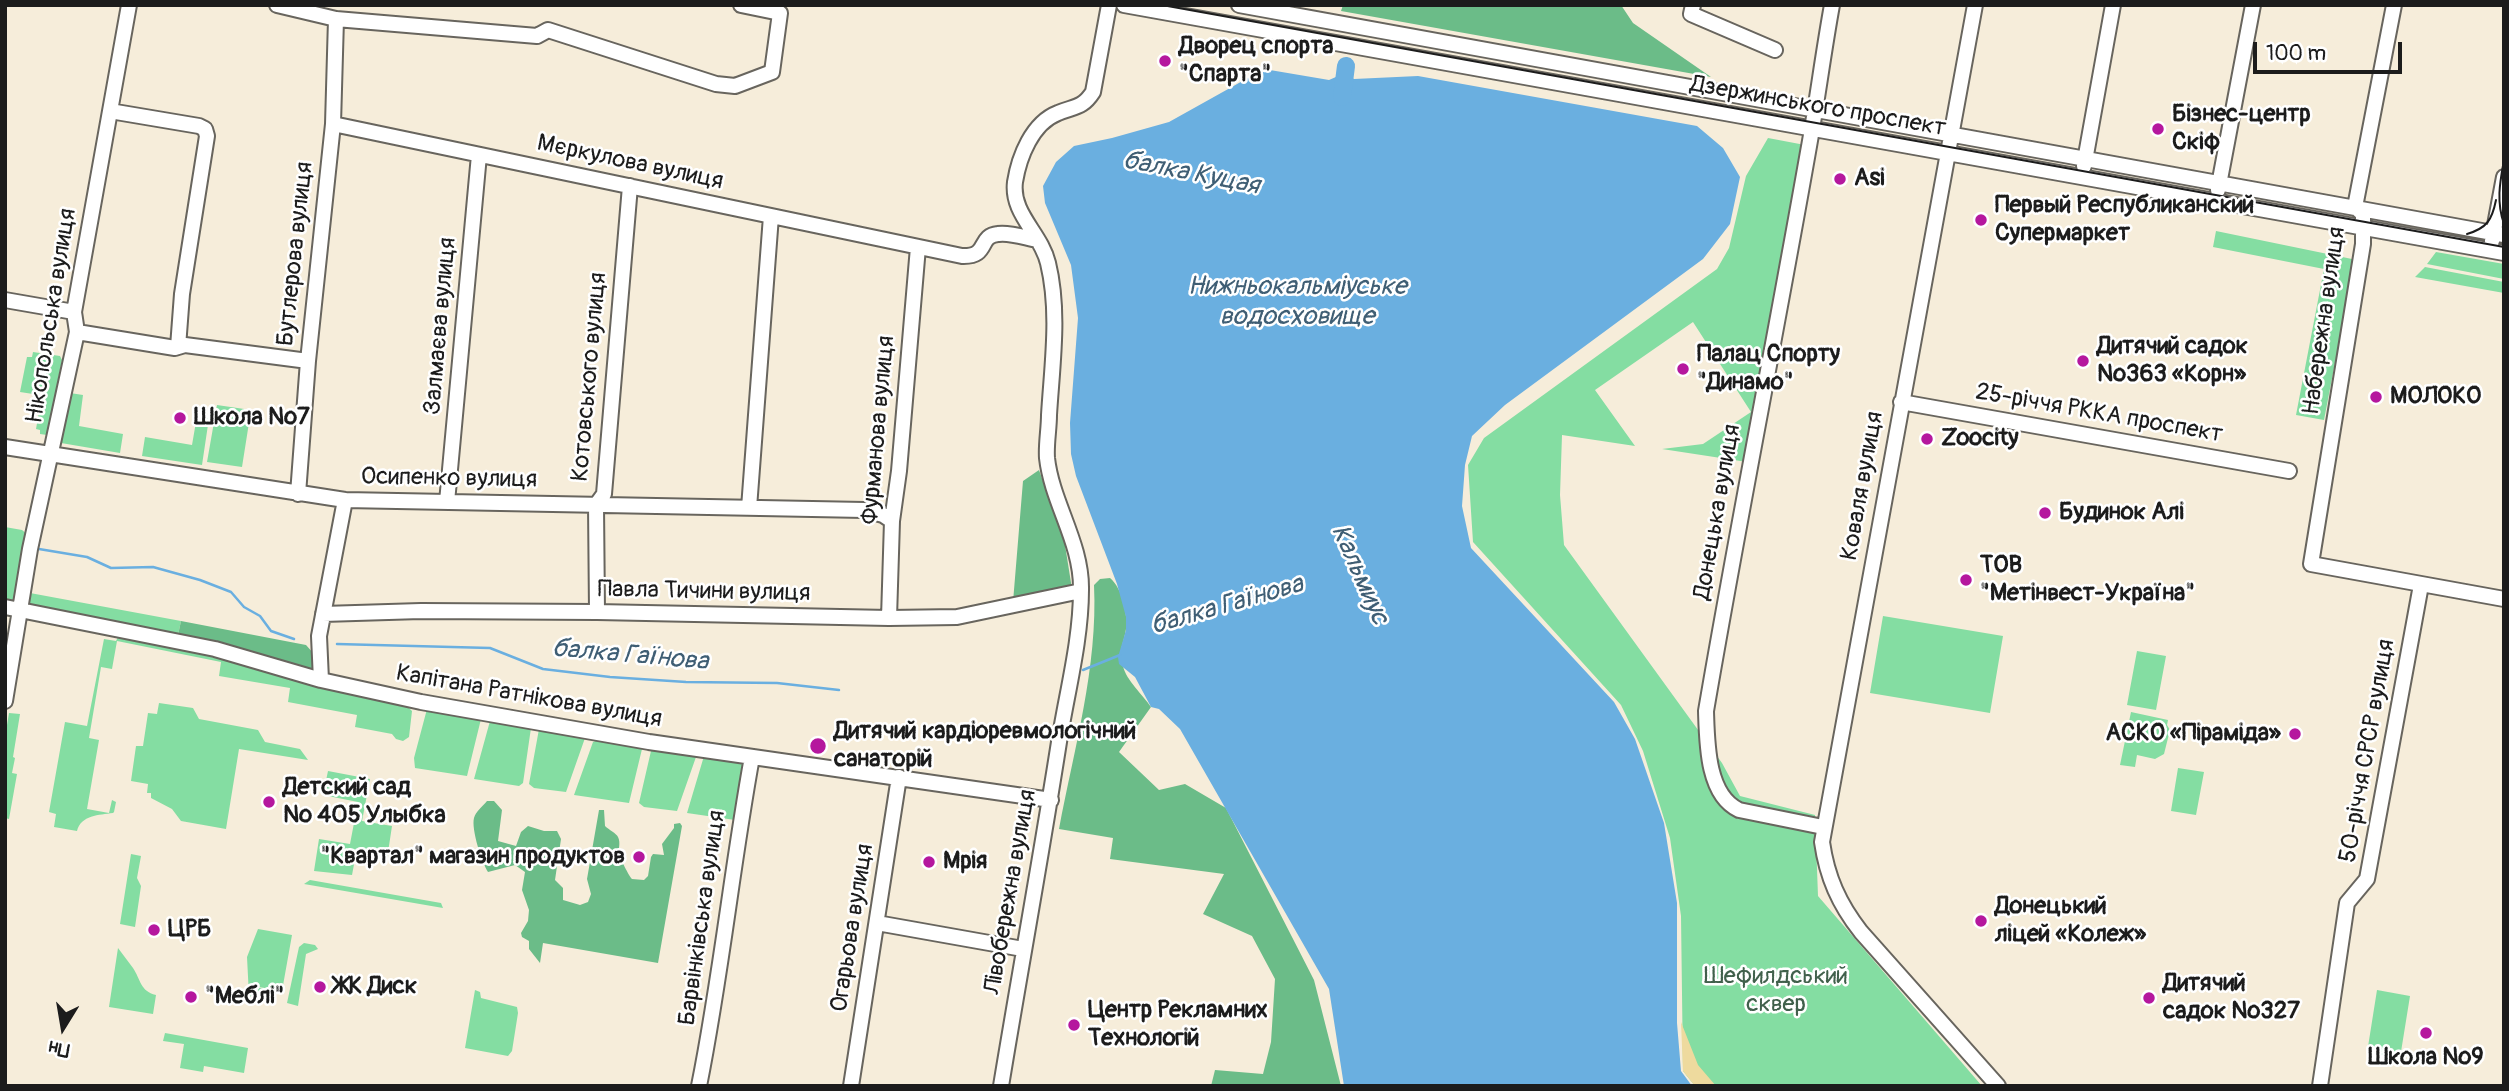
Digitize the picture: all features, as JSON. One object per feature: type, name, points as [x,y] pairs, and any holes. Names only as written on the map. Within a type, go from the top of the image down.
[{"type":"street","name":"Нікопольська вулиця","points":[[5,701],[12,608],[51,454],[77,332],[74,312],[129,5]]},
{"type":"street","points":[[277,5],[336,19],[537,36],[548,30],[716,84],[734,86],[772,72],[780,13],[741,5]]},
{"type":"street","name":"Лівобережна вулиця","points":[[1001,1086],[1051,800],[1077,634],[1081,591],[1074,543],[1047,457],[1055,311],[1048,262],[1014,196],[1020,160],[1032,135],[1044,122],[1057,113],[1079,106],[1093,92],[1109,5]]},
{"type":"street","name":"Дзержинського проспект","points":[[1124,5],[2497,252]]},
{"type":"street","name":"Дзержинського проспект","points":[[1239,5],[2499,234]]},
{"type":"street","points":[[1693,5],[1691,14],[1775,50]]},
{"type":"street","points":[[1812,129],[1832,5]]},
{"type":"street","points":[[1948,153],[1975,5]]},
{"type":"street","points":[[2082,177],[2113,5]]},
{"type":"street","points":[[2216,202],[2253,5]]},
{"type":"street","name":"Набережна вулиця","points":[[2393,5],[2355,207],[2362,214],[2363,244],[2311,564],[2421,584]]},
{"type":"street","name":"Бутлерова вулиця","points":[[299,494],[308,361],[333,124],[336,19]]},
{"type":"street","points":[[110,111],[205,129],[182,294],[178,347]]},
{"type":"street","name":"Мєркулова вулиця","points":[[333,124],[974,257],[989,238],[997,234],[1038,240]]},
{"type":"street","name":"Донецька вулиця","points":[[1812,129],[1706,711],[1707,740],[1714,774],[1728,805],[1739,810],[1824,827]]},
{"type":"street","name":"Коваля вулиця","points":[[1824,827],[1948,153]]},
{"type":"street","name":"Залмаєва вулиця","points":[[447,502],[479,155]]},
{"type":"street","points":[[2497,252],[2504,177]]},
{"type":"street","name":"Котовського вулиця","points":[[597,612],[596,505],[604,494],[630,186]]},
{"type":"street","points":[[749,508],[771,216]]},
{"type":"street","name":"Фурманова вулиця","points":[[889,618],[892,522],[900,471],[918,247]]},
{"type":"street","points":[[5,300],[74,312]]},
{"type":"street","points":[[77,332],[178,347],[185,345],[308,361]]},
{"type":"street","name":"25-річчя РККА проспект","points":[[1902,402],[2290,471]]},
{"type":"street","name":"Осипенко вулиця","points":[[5,447],[345,500],[864,510],[883,515],[892,522]]},
{"type":"street","points":[[321,680],[319,636],[345,500]]},
{"type":"street","points":[[2421,584],[2504,599]]},
{"type":"street","name":"50-річчя СРСР вулиця","points":[[2320,1086],[2347,903],[2367,879],[2421,584]]},
{"type":"street","name":"Павла Тичини вулиця","points":[[323,614],[421,611],[957,617],[1081,591]]},
{"type":"street","name":"Капітана Ратнікова вулиця","points":[[12,608],[215,649],[321,680],[421,702],[752,757],[1051,800]]},
{"type":"street","name":"Барвінківська вулиця","points":[[699,1086],[713,1014],[739,828],[752,757]]},
{"type":"street","name":"Огарьова вулиця","points":[[851,1086],[899,777]]},
{"type":"street","points":[[1824,827],[1824,859],[1844,910],[1998,1086]]},
{"type":"street","points":[[877,923],[1023,949]]},
{"type":"green space","points":[[1343,5],[1621,5],[1633,23],[1711,77],[1341,11]]},
{"type":"green space","name":"Шефилдський сквер","points":[[1768,138],[1805,145],[1747,462],[1662,449],[1703,444],[1751,412],[1693,322],[1595,390],[1635,446],[1562,435],[1560,495],[1564,545],[1722,763],[1740,796],[1815,815],[1818,896],[1982,1086],[1695,1086],[1683,1071],[1681,916],[1670,838],[1643,751],[1621,705],[1473,542],[1468,465],[1484,438],[1717,269],[1729,248],[1746,176]]},
{"type":"green space","points":[[2216,231],[2352,259],[2354,264],[2324,420],[2296,415],[2324,269],[2213,247]]},
{"type":"green space","points":[[2436,252],[2504,264],[2504,279],[2427,264]]},
{"type":"green space","points":[[2425,267],[2504,282],[2504,293],[2415,277]]},
{"type":"green space","points":[[33,352],[60,356],[62,360],[47,435],[40,434],[40,430],[36,429],[46,396],[20,392],[27,357],[32,357]]},
{"type":"green space","points":[[70,393],[83,395],[79,426],[123,434],[120,453],[61,443]]},
{"type":"green space","points":[[217,405],[251,410],[242,467],[207,462]]},
{"type":"green space","points":[[197,416],[209,418],[202,465],[142,456],[145,437],[192,445]]},
{"type":"green space","points":[[1039,470],[1065,545],[1072,589],[1013,602],[1023,481]]},
{"type":"green space","points":[[5,527],[22,530],[28,535],[16,598],[10,602],[5,601]]},
{"type":"green space","points":[[1110,578],[1121,594],[1125,608],[1126,629],[1121,651],[1123,666],[1131,682],[1151,707],[1119,752],[1159,790],[1185,784],[1226,808],[1314,980],[1341,1086],[1211,1086],[1215,1070],[1263,1074],[1271,1042],[1275,979],[1252,936],[1203,914],[1224,874],[1110,859],[1113,838],[1059,829],[1089,677],[1094,585],[1100,579]]},
{"type":"green space","points":[[30,593],[181,621],[178,635],[29,606]]},
{"type":"green space","points":[[1883,616],[2003,636],[1990,713],[1870,693]]},
{"type":"green space","points":[[181,621],[306,645],[314,654],[315,671],[178,635]]},
{"type":"green space","points":[[118,637],[207,653],[406,705],[412,711],[409,737],[403,741],[392,734],[355,727],[357,715],[288,702],[290,688],[219,676],[221,662],[117,641],[112,669],[101,667],[89,738],[99,740],[87,809],[109,813],[112,800],[116,802],[114,812],[86,819],[77,831],[54,827],[56,814],[49,812],[65,722],[87,726],[104,639],[116,641]]},
{"type":"green space","points":[[2137,651],[2166,656],[2156,710],[2127,705]]},
{"type":"green space","points":[[159,703],[193,708],[199,719],[258,730],[265,742],[300,749],[308,760],[239,749],[226,829],[181,821],[172,809],[151,798],[151,793],[147,793],[148,784],[131,781],[136,746],[143,746],[148,713],[157,714]]},
{"type":"green space","points":[[427,709],[481,719],[467,776],[415,768],[414,758]]},
{"type":"green space","points":[[2131,712],[2168,720],[2170,730],[2164,754],[2155,759],[2137,755],[2135,767],[2120,765]]},
{"type":"green space","points":[[9,713],[20,714],[12,773],[17,774],[9,819],[5,818],[5,737]]},
{"type":"green space","points":[[490,721],[531,728],[523,783],[519,786],[474,779]]},
{"type":"green space","points":[[539,729],[585,738],[566,792],[534,788],[529,784]]},
{"type":"green space","points":[[598,740],[642,749],[629,803],[574,795],[593,742]]},
{"type":"green space","points":[[654,749],[696,757],[677,811],[644,807],[639,803],[651,751]]},
{"type":"green space","points":[[704,756],[745,763],[735,820],[687,813]]},
{"type":"green space","points":[[2178,768],[2204,772],[2196,815],[2171,811]]},
{"type":"green space","points":[[328,771],[370,779],[362,821],[392,826],[387,859],[356,854],[352,875],[314,871],[319,839],[350,844],[358,802],[323,795]]},
{"type":"green space","points":[[487,801],[494,801],[502,810],[498,841],[516,846],[521,832],[528,826],[544,831],[557,831],[561,839],[555,880],[563,888],[563,900],[580,905],[588,902],[591,894],[587,879],[599,810],[604,810],[605,826],[618,837],[619,854],[632,879],[644,880],[648,876],[651,857],[653,854],[664,855],[662,844],[674,824],[680,823],[682,826],[658,963],[543,943],[540,963],[529,949],[529,941],[522,937],[521,933],[528,921],[529,910],[522,890],[525,872],[515,865],[488,872],[480,854],[473,823],[478,811]]},
{"type":"green space","points":[[131,854],[141,856],[137,878],[141,886],[135,927],[120,924]]},
{"type":"green space","points":[[310,880],[441,903],[443,908],[304,884]]},
{"type":"green space","points":[[258,929],[292,935],[282,991],[253,986],[268,990],[266,999],[249,996],[247,957]]},
{"type":"green space","points":[[304,943],[315,945],[318,949],[306,954],[298,1006],[287,1003],[299,947]]},
{"type":"green space","points":[[118,948],[144,988],[156,995],[153,1014],[109,1007]]},
{"type":"green space","points":[[475,990],[480,992],[481,998],[517,1007],[512,1051],[508,1056],[465,1048]]},
{"type":"green space","points":[[2377,990],[2410,996],[2400,1058],[2367,1053]]},
{"type":"green space","points":[[165,1033],[248,1048],[244,1073],[204,1066],[203,1072],[180,1068],[184,1044],[163,1041]]},
{"type":"sand","points":[[1681,1022],[1698,1065],[1716,1086],[1695,1086],[1683,1071]]},
{"type":"water","name":"Нижньокальміуське водосховище","points":[[1264,69],[1329,80],[1345,73],[1354,79],[1418,76],[1697,126],[1723,148],[1740,177],[1730,224],[1703,259],[1505,405],[1472,436],[1465,465],[1462,506],[1471,548],[1614,702],[1635,739],[1664,823],[1677,903],[1677,1023],[1681,1071],[1692,1086],[1344,1086],[1329,989],[1180,729],[1159,709],[1151,707],[1135,677],[1119,664],[1126,617],[1117,584],[1076,476],[1071,454],[1070,423],[1078,318],[1071,265],[1045,203],[1043,186],[1056,162],[1074,146],[1169,122]]},
{"type":"waterway","name":"Кальмиус","points":[[1342,97],[1346,66]]},
{"type":"waterway","points":[[39,549],[87,557],[111,568],[153,567],[200,580],[231,592],[244,607],[260,616],[271,631],[294,639]]},
{"type":"waterway","name":"балка Гаїнова","points":[[337,644],[490,648],[543,669],[610,677],[686,682],[777,683],[839,690]]},
{"type":"waterway","points":[[1083,670],[1120,655]]},
{"type":"tram line","points":[[1162,5],[2504,247]]},
{"type":"tram line","points":[[2504,160],[2499,199],[2504,224]]},
{"type":"tram line","points":[[2467,234],[2488,222],[2496,200]]},
{"type":"place","name":"Дворец спорта \"Спарта\"","points":[[1165,61]]},
{"type":"place","name":"Бізнес-центр Скіф","points":[[2158,129]]},
{"type":"place","name":"Asi","points":[[1840,179]]},
{"type":"place","name":"Первый Республиканский Супермаркет","points":[[1981,220]]},
{"type":"place","name":"Дитячий садок №363 «Корн»","points":[[2083,361]]},
{"type":"place","name":"Палац Спорту \"Динамо\"","points":[[1683,369]]},
{"type":"place","name":"МОЛОКО","points":[[2376,397]]},
{"type":"place","name":"Школа №7","points":[[180,418]]},
{"type":"place","name":"Zoocity","points":[[1927,439]]},
{"type":"place","name":"Будинок Алі","points":[[2045,513]]},
{"type":"place","name":"ТОВ \"Метінвест-Україна\"","points":[[1966,580]]},
{"type":"place","name":"АСКО «Піраміда»","points":[[2295,734]]},
{"type":"place","name":"Дитячий кардіоревмологічний санаторій","points":[[818,746]]},
{"type":"place","name":"Детский сад № 405 Улыбка","points":[[269,802]]},
{"type":"place","name":"\"Квартал\" магазин продуктов","points":[[639,857]]},
{"type":"place","name":"Мрія","points":[[929,862]]},
{"type":"place","name":"Донецький ліцей «Колеж»","points":[[1981,921]]},
{"type":"place","name":"ЦРБ","points":[[154,930]]},
{"type":"place","name":"ЖК Диск","points":[[320,987]]},
{"type":"place","name":"\"Меблі\"","points":[[191,997]]},
{"type":"place","name":"Дитячий садок №327","points":[[2149,998]]},
{"type":"place","name":"Центр Рекламних Технологій","points":[[1074,1025]]},
{"type":"place","name":"Школа №9","points":[[2426,1033]]},
{"type":"water label","name":"балка Куцая","points":[[1191,174]]}]
